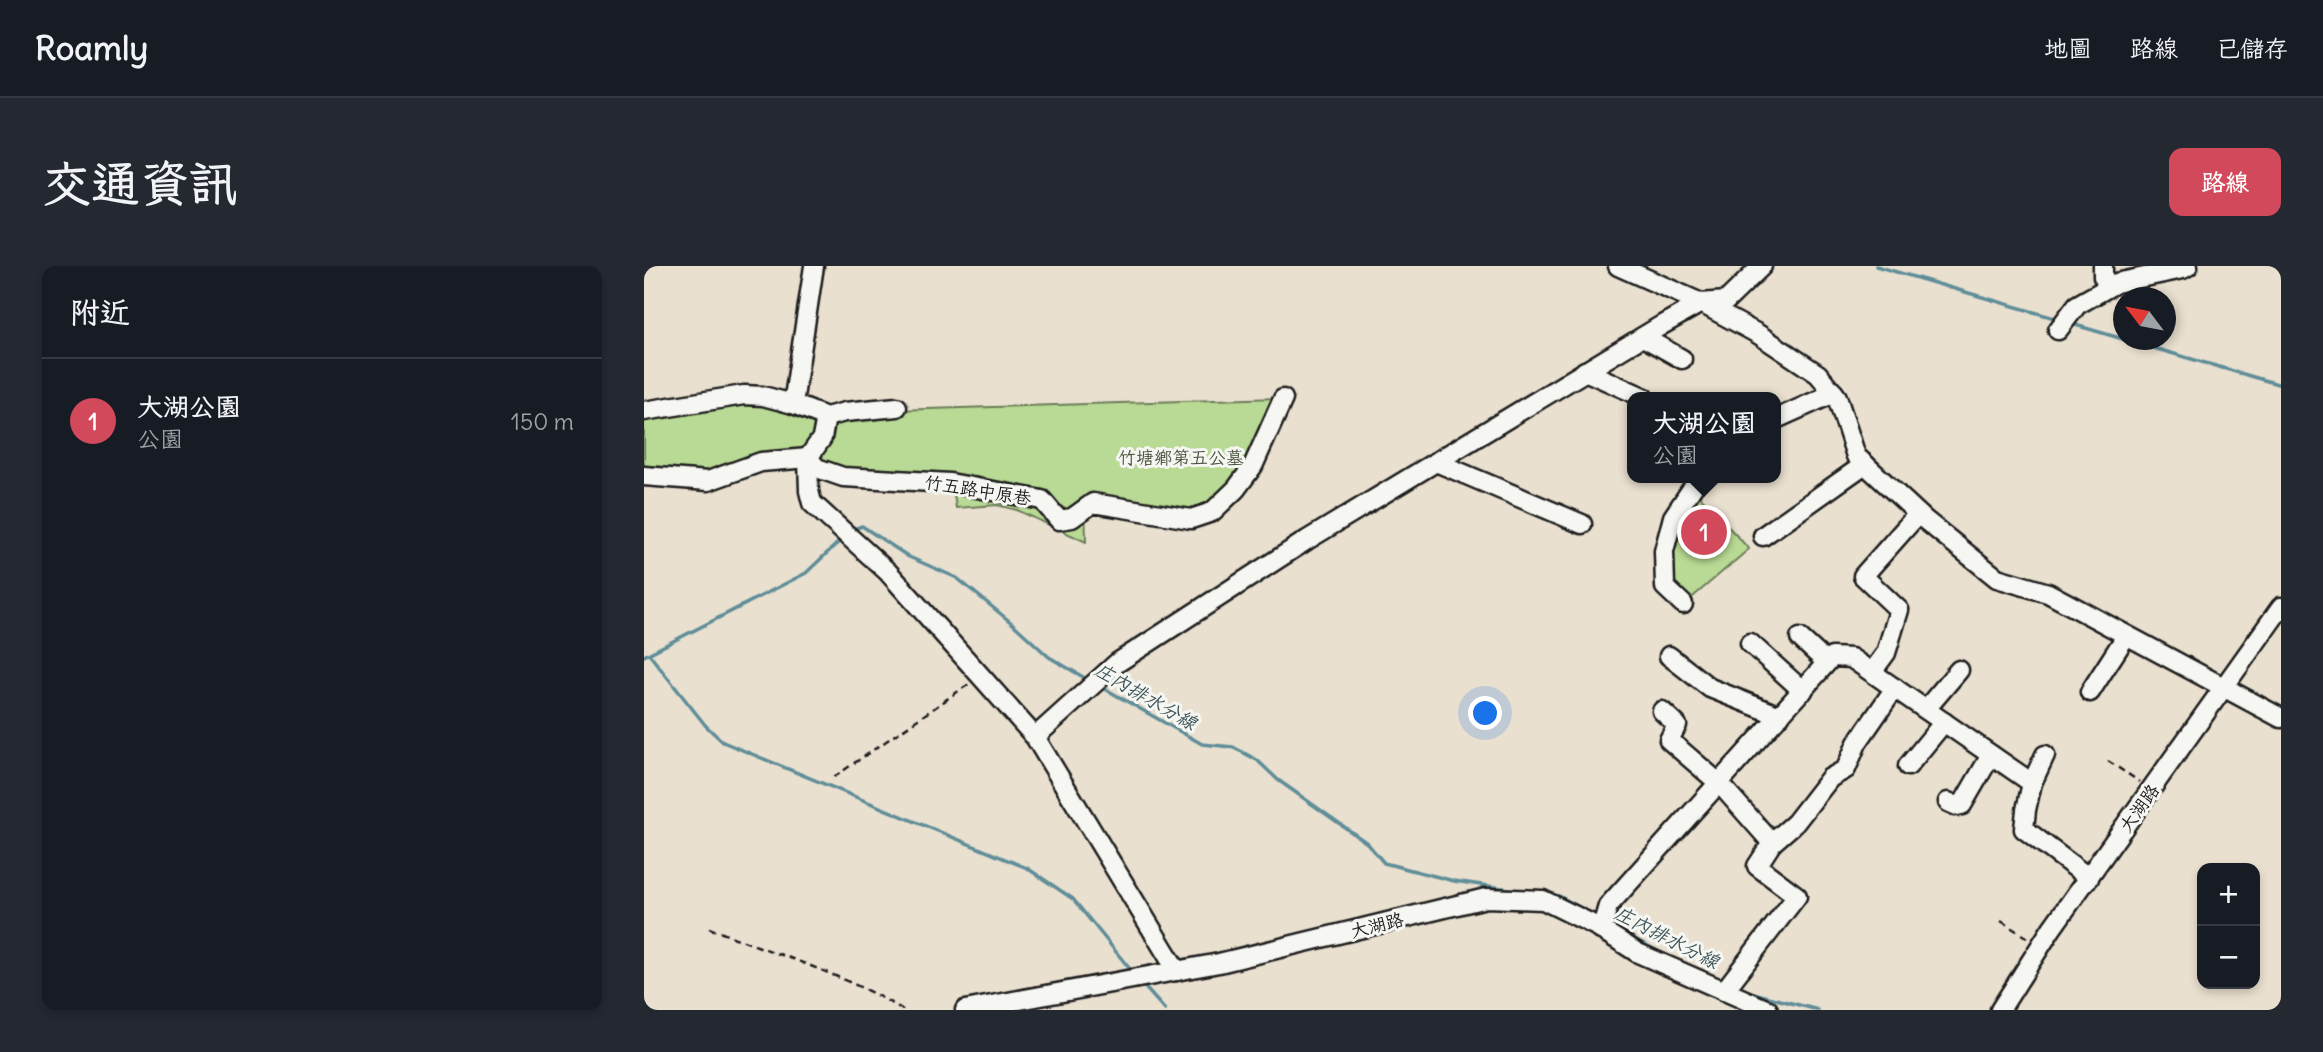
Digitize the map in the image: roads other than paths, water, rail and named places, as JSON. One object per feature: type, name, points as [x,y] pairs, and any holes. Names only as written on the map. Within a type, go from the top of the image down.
[{"type":"street","points":[[793,404],[814,266]]},
{"type":"street","points":[[1618,266],[1702,303],[1758,334],[1818,374],[1837,397],[1856,456],[1919,514],[1997,578],[2048,593],[2281,718]]},
{"type":"street","points":[[1035,737],[1117,663],[1307,540],[1585,371],[1702,303],[1726,300],[1762,266]]},
{"type":"street","points":[[2059,330],[2077,306],[2116,283],[2186,267]]},
{"type":"street","points":[[1643,337],[1682,359]]},
{"type":"street","points":[[1585,371],[1632,392]]},
{"type":"street","points":[[1781,417],[1833,393]]},
{"type":"street","points":[[644,411],[744,395],[763,396],[793,404],[827,418],[845,412],[897,407]]},
{"type":"street","name":"竹五路中原巷","points":[[808,458],[817,468],[843,477],[950,483],[1042,500],[1059,520],[1072,518],[1093,503],[1191,519],[1212,512],[1236,489],[1253,466],[1283,399]]},
{"type":"street","points":[[827,418],[822,438],[808,458],[809,491],[813,503],[888,572],[1035,737],[1177,971]]},
{"type":"street","points":[[644,476],[708,481],[761,462],[808,458]]},
{"type":"street","points":[[1436,462],[1582,524]]},
{"type":"street","points":[[1763,536],[1865,464]]},
{"type":"street","points":[[1683,604],[1665,587],[1664,551],[1673,517],[1696,483]]},
{"type":"street","points":[[1872,672],[1886,653],[1899,610],[1863,576],[1919,514]]},
{"type":"street","name":"大湖路","points":[[2000,1010],[2088,878],[2278,619]]},
{"type":"street","points":[[2090,692],[2126,636]]},
{"type":"street","points":[[1800,638],[1826,662]]},
{"type":"street","points":[[1750,643],[1803,691]]},
{"type":"street","points":[[1669,656],[1710,688],[1780,716]]},
{"type":"street","points":[[1601,930],[1608,906],[1832,656],[1851,658],[2032,783]]},
{"type":"street","points":[[1926,709],[1959,670]]},
{"type":"street","points":[[1724,991],[1797,896],[1756,866],[1772,843],[1795,823],[1830,778],[1846,769],[1857,743],[1895,688]]},
{"type":"street","points":[[1662,711],[1677,725],[1669,740],[1720,784],[1772,843]]},
{"type":"street","points":[[1908,766],[1944,722]]},
{"type":"street","points":[[1948,802],[1962,805],[1991,755]]},
{"type":"street","points":[[2045,755],[2032,783],[2024,829],[2088,878]]},
{"type":"street","name":"大湖路","points":[[965,1010],[1177,971],[1343,934],[1486,898],[1543,900],[1638,953],[1768,1010]]},
{"type":"waterway","points":[[1876,266],[2058,319]]},
{"type":"waterway","points":[[2072,324],[2113,336]]},
{"type":"waterway","points":[[2160,350],[2281,385]]},
{"type":"waterway","name":"庄內排水分線","points":[[851,530],[862,526],[909,557],[957,578],[1049,657],[1090,681]]},
{"type":"waterway","name":"庄內排水分線","points":[[644,656],[806,573],[843,538]]},
{"type":"waterway","points":[[649,654],[706,726],[723,742],[1027,868],[1073,899],[1134,974]]},
{"type":"waterway","name":"庄內排水分線","points":[[1100,686],[1202,744],[1233,747],[1257,760],[1278,780],[1367,843],[1384,863],[1454,881],[1523,891]]},
{"type":"waterway","name":"庄內排水分線","points":[[1548,894],[1559,896],[1592,914]]},
{"type":"waterway","name":"庄內排水分線","points":[[1616,929],[1665,955]]},
{"type":"waterway","points":[[1141,983],[1165,1010]]},
{"type":"waterway","name":"庄內排水分線","points":[[1742,990],[1818,1010]]},
{"type":"place","name":"大湖公園","points":[[1704,532]]},
{"type":"park label","name":"竹塘鄉第五公墓","points":[[1181,457]]}]
